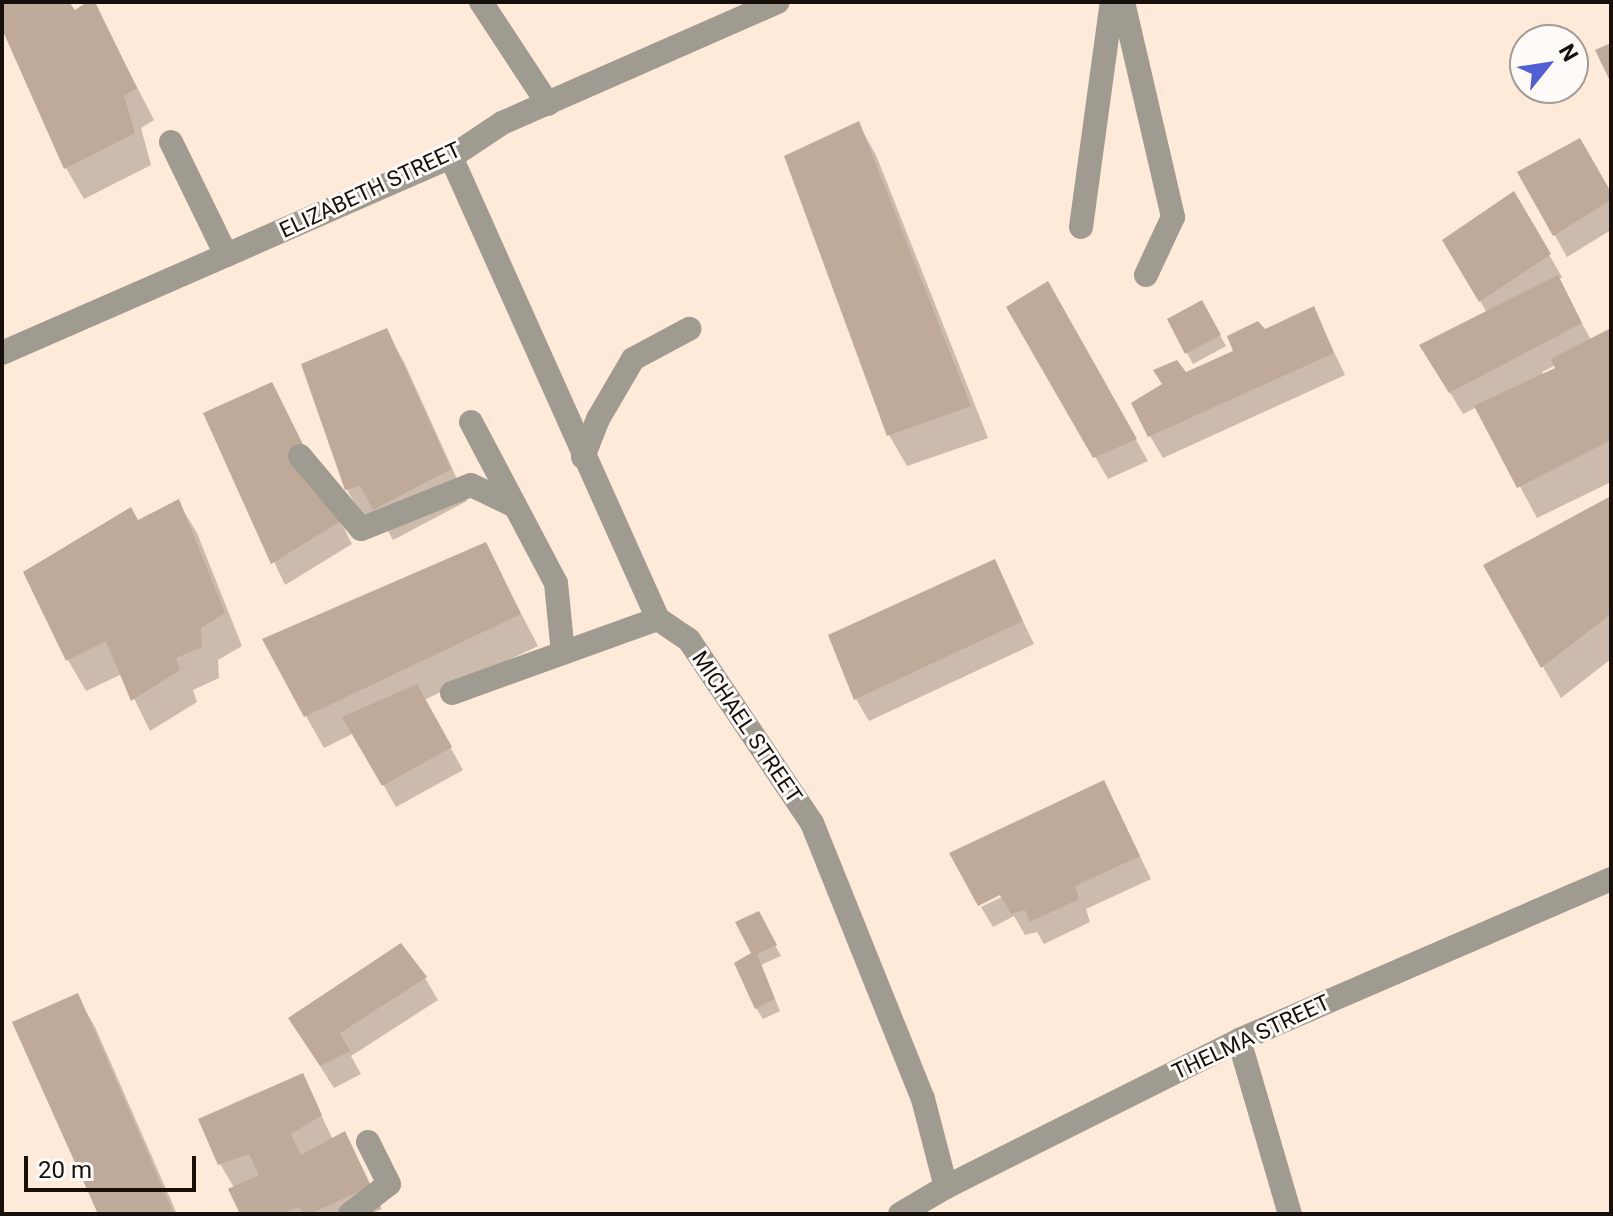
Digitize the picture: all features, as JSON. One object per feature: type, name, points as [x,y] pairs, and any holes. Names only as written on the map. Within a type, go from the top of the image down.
[{"type":"street","points":[[481,2],[548,104]]},
{"type":"street","name":"ELIZABETH STREET","points":[[2,353],[451,157],[502,123],[778,2]]},
{"type":"street","points":[[1081,227],[1112,2]]},
{"type":"street","points":[[1123,2],[1173,217],[1146,275]]},
{"type":"street","points":[[171,142],[226,255]]},
{"type":"street","name":"MICHAEL STREET","points":[[451,157],[658,619],[689,640],[812,823],[923,1099],[946,1187]]},
{"type":"street","points":[[583,457],[598,419],[633,359],[689,329]]},
{"type":"street","points":[[471,422],[556,583],[563,653]]},
{"type":"street","points":[[300,456],[361,529],[471,485],[515,506]]},
{"type":"street","points":[[452,693],[658,619]]},
{"type":"street","name":"THELMA STREET","points":[[900,1214],[946,1187],[1239,1040],[1611,879]]},
{"type":"street","points":[[1239,1040],[1290,1214]]},
{"type":"street","points":[[350,1214],[389,1184],[368,1142]]},
{"type":"building","points":[[2,2],[69,2],[75,10],[87,2],[95,2],[137,88],[124,96],[135,133],[64,169],[2,29]]},
{"type":"building","points":[[1611,43],[1611,83],[1595,50]]},
{"type":"building","points":[[859,121],[971,406],[887,436],[784,156]]},
{"type":"building","points":[[1580,138],[1611,192],[1611,200],[1553,236],[1517,172]]},
{"type":"building","points":[[1514,191],[1551,254],[1479,302],[1442,240]]},
{"type":"building","points":[[1558,275],[1582,323],[1449,393],[1419,345]]},
{"type":"building","points":[[1048,281],[1137,439],[1093,458],[1006,307]]},
{"type":"building","points":[[1202,300],[1221,335],[1185,354],[1167,319]]},
{"type":"building","points":[[1314,306],[1334,353],[1148,437],[1131,403],[1162,384],[1153,370],[1177,360],[1186,372],[1233,351],[1227,336],[1258,321],[1265,329]]},
{"type":"building","points":[[387,328],[451,469],[373,510],[360,486],[345,490],[301,364]]},
{"type":"building","points":[[1611,328],[1611,440],[1517,488],[1474,406],[1555,368],[1551,359]]},
{"type":"building","points":[[272,382],[341,521],[271,564],[203,413]]},
{"type":"building","points":[[1611,496],[1611,614],[1541,668],[1483,565]]},
{"type":"building","points":[[179,499],[225,613],[201,628],[202,647],[176,658],[180,670],[131,701],[106,641],[66,661],[23,572],[131,507],[138,520]]},
{"type":"building","points":[[486,542],[521,614],[304,717],[262,639]]},
{"type":"building","points":[[995,559],[1023,621],[854,700],[828,635]]},
{"type":"building","points":[[417,684],[452,747],[382,786],[342,717]]},
{"type":"building","points":[[1104,780],[1140,856],[1075,886],[1079,899],[1030,922],[1025,910],[1011,914],[1000,895],[978,906],[949,853]]},
{"type":"building","points":[[759,911],[777,945],[757,954],[775,999],[755,1009],[734,963],[751,953],[735,922]]},
{"type":"building","points":[[401,943],[427,977],[340,1033],[350,1051],[320,1066],[288,1018]]},
{"type":"building","points":[[78,993],[174,1214],[98,1214],[12,1022]]},
{"type":"building","points":[[303,1073],[322,1115],[291,1134],[301,1155],[345,1131],[371,1186],[310,1214],[304,1214],[299,1207],[280,1214],[240,1214],[228,1189],[259,1175],[249,1154],[218,1165],[198,1119]]}]
